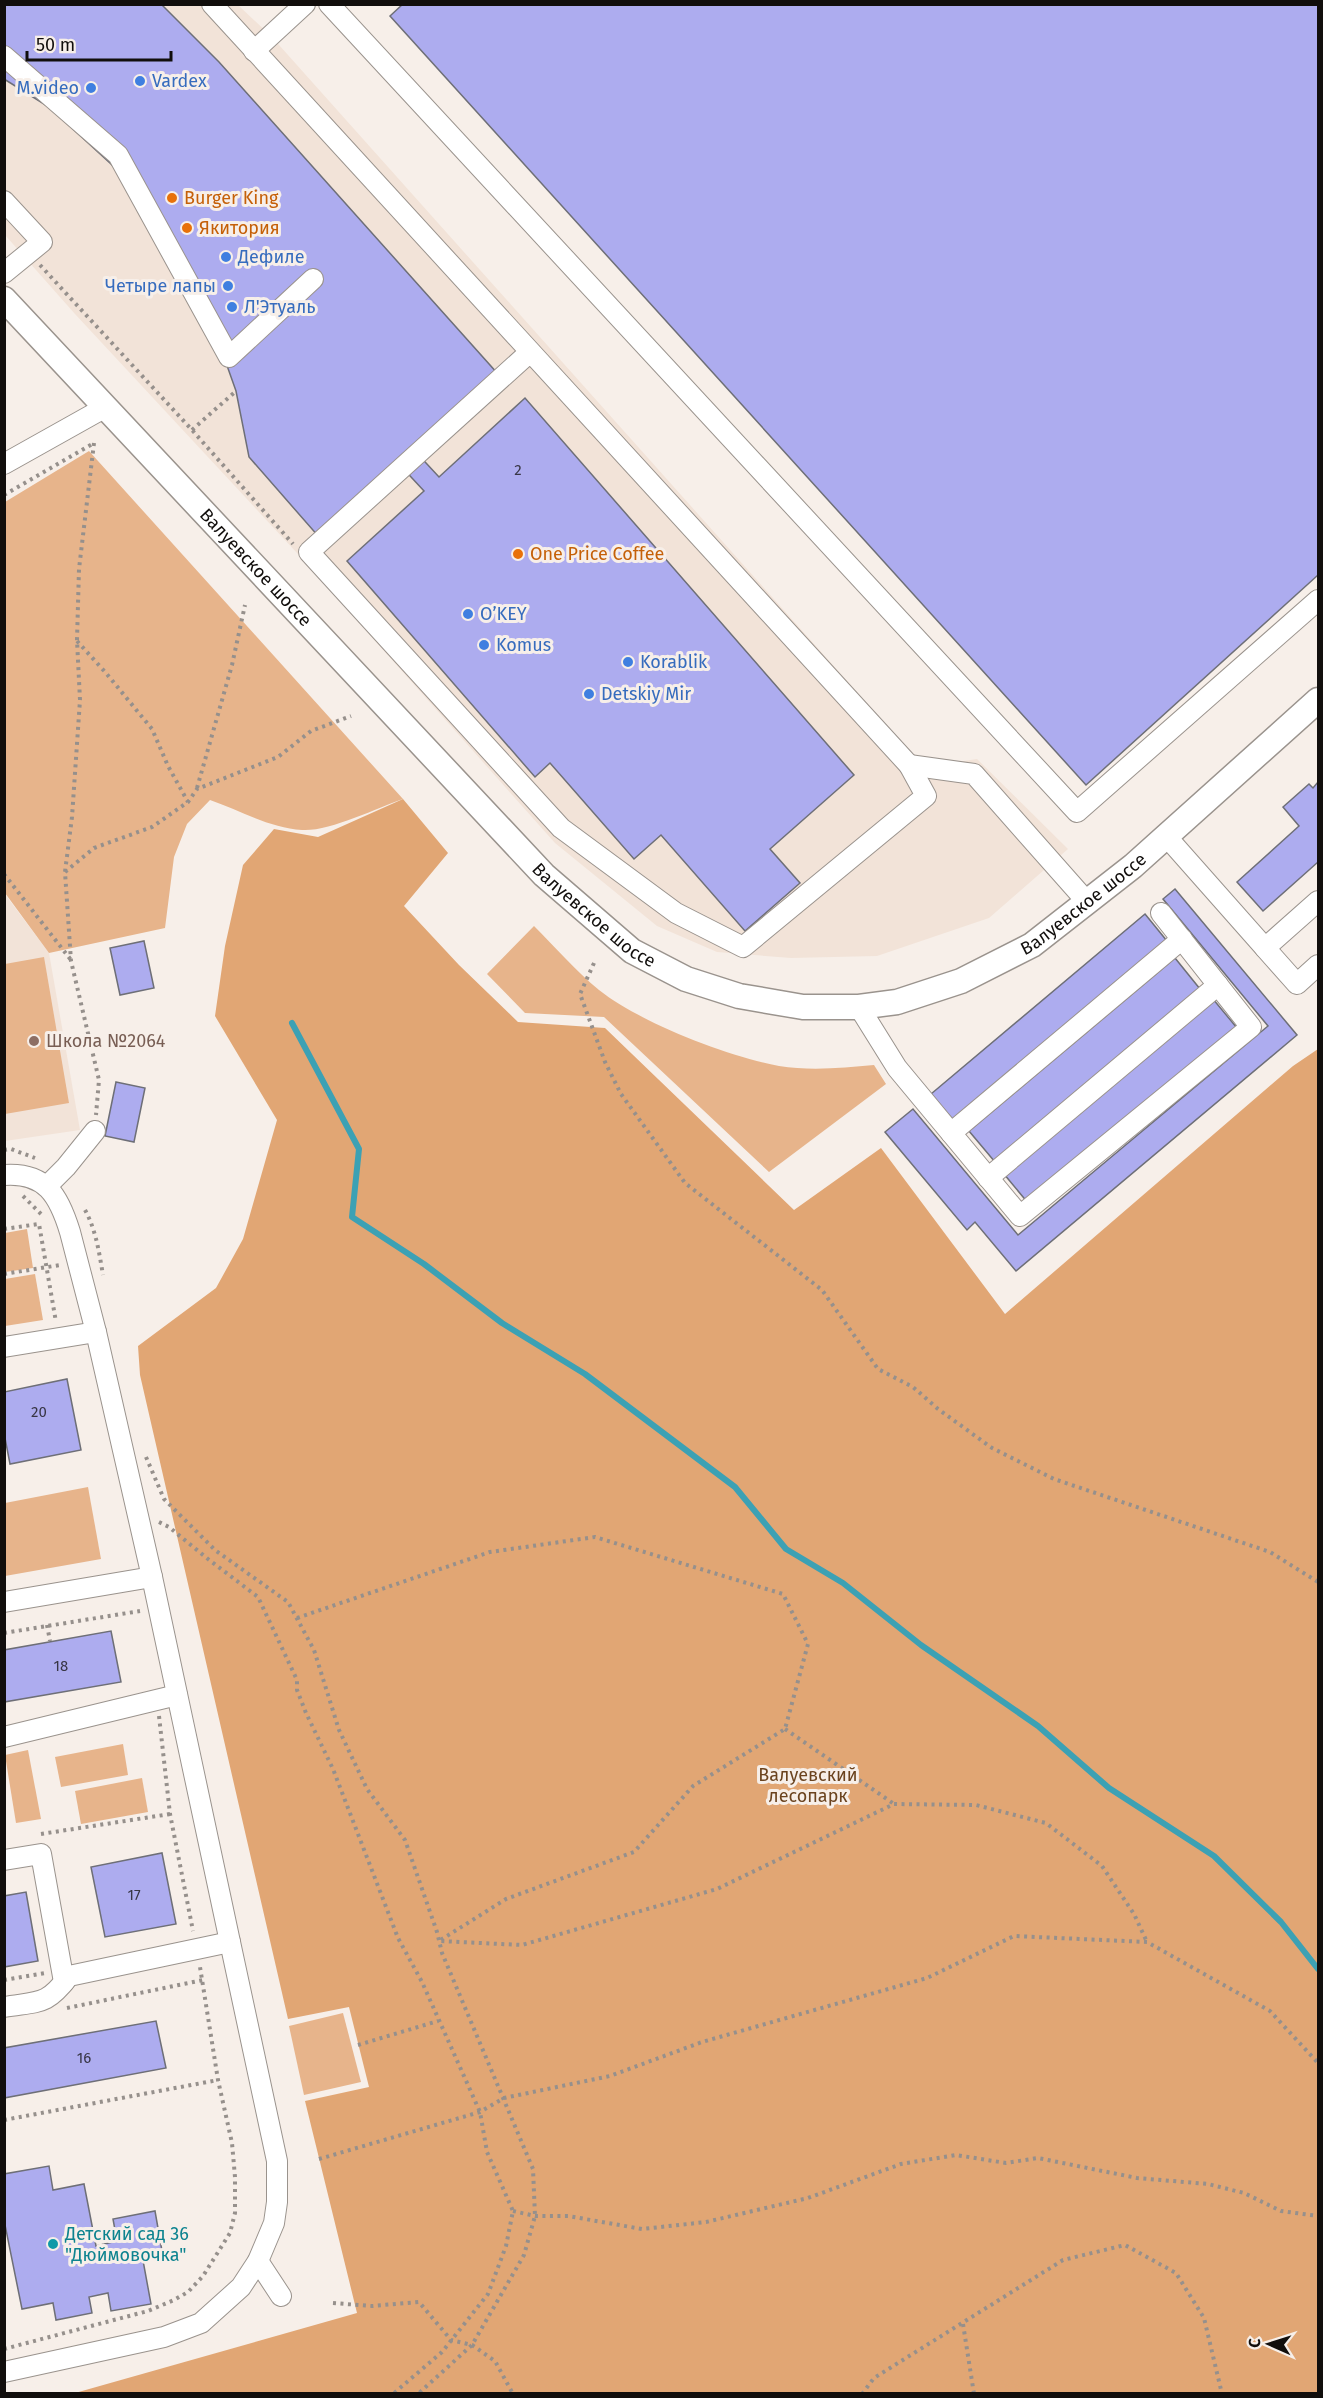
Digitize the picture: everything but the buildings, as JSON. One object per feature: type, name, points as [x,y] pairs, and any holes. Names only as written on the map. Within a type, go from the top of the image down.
[{"type":"main road","name":"Валуевское шоссе","points":[[4,299],[544,875],[632,951],[686,979],[739,996],[803,1006],[859,1007],[897,1002],[961,981],[1032,945],[1088,903],[1318,700]]},
{"type":"street","points":[[212,4],[909,765],[927,796],[743,947],[676,913],[561,828],[309,552],[530,352]]},
{"type":"street","points":[[254,51],[306,4]]},
{"type":"street","points":[[329,4],[1077,813],[1318,600]]},
{"type":"street","points":[[4,56],[118,155],[229,357],[313,279]]},
{"type":"street","points":[[4,201],[42,242],[4,273]]},
{"type":"street","points":[[4,464],[104,408]]},
{"type":"street","points":[[909,765],[974,774],[1088,903]]},
{"type":"street","points":[[1166,836],[1297,984],[1318,965]]},
{"type":"street","points":[[1265,948],[1318,901]]},
{"type":"street","points":[[859,1007],[897,1068],[1020,1216],[1251,1027],[1161,913]]},
{"type":"street","points":[[951,1133],[1182,939]]},
{"type":"street","points":[[988,1178],[1218,985]]},
{"type":"street","points":[[47,1186],[66,1167],[95,1131]]},
{"type":"street","points":[[4,1175],[21,1173],[36,1177],[47,1186],[74,1218],[96,1332],[152,1577],[279,2178],[274,2223],[258,2261],[241,2287],[201,2323],[164,2337],[4,2372]]},
{"type":"street","points":[[4,1347],[96,1332]]},
{"type":"street","points":[[4,1602],[152,1577]]},
{"type":"street","points":[[4,1737],[177,1695]]},
{"type":"street","points":[[4,1860],[41,1854],[64,1982]]},
{"type":"street","points":[[4,2007],[45,2000],[55,1995],[69,1976],[230,1941]]},
{"type":"street","points":[[258,2261],[280,2296]]},
{"type":"path","points":[[192,430],[236,391]]},
{"type":"path","points":[[4,495],[94,443],[78,569],[77,640],[80,700],[72,818],[64,872],[71,961],[99,1080],[95,1131]]},
{"type":"path","points":[[64,872],[94,848],[152,827],[188,802],[197,789],[232,664],[244,605]]},
{"type":"path","points":[[77,640],[152,729],[168,766],[188,802]]},
{"type":"path","points":[[197,789],[278,758],[311,731],[351,716]]},
{"type":"path","points":[[4,874],[71,961]]},
{"type":"path","points":[[594,963],[580,994],[605,1062],[621,1094],[648,1134],[685,1183],[822,1290],[879,1369],[913,1387],[938,1409],[993,1449],[1054,1479],[1270,1552],[1318,1582]]},
{"type":"path","points":[[4,1229],[39,1224],[57,1328]]},
{"type":"path","points":[[4,1274],[62,1265]]},
{"type":"path","points":[[142,1449],[164,1499],[215,1550],[288,1602],[297,1618],[314,1650],[339,1730],[362,1779],[405,1840],[442,1953],[533,2169],[535,2216],[524,2255],[472,2345],[418,2394]]},
{"type":"path","points":[[155,1521],[169,1527],[258,1597],[297,1680],[297,1690],[306,1713],[333,1769],[398,1938],[422,1982],[480,2112],[488,2152],[513,2211],[506,2246],[488,2294],[442,2352],[393,2394]]},
{"type":"path","points":[[297,1618],[490,1552],[594,1537],[783,1594],[808,1644],[785,1729],[693,1786],[634,1852],[506,1899],[439,1941]]},
{"type":"path","points":[[4,1633],[143,1611]]},
{"type":"path","points":[[46,1625],[50,1641]]},
{"type":"path","points":[[785,1729],[894,1804]]},
{"type":"path","points":[[439,1941],[522,1945],[717,1889],[894,1804],[976,1805],[1046,1823],[1102,1866],[1134,1914],[1147,1942]]},
{"type":"path","points":[[32,1835],[170,1814]]},
{"type":"path","points":[[320,2159],[480,2112],[504,2098],[610,2076],[702,2042],[927,1978],[1014,1936],[1147,1942],[1270,2011],[1318,2063]]},
{"type":"path","points":[[63,2008],[203,1980]]},
{"type":"path","points":[[358,2045],[438,2020]]},
{"type":"path","points":[[4,2120],[218,2080]]},
{"type":"path","points":[[513,2211],[535,2216],[568,2217],[642,2229],[706,2222],[808,2198],[901,2164],[956,2155],[1006,2163],[1038,2158],[1137,2178],[1208,2184],[1244,2193],[1281,2211],[1318,2216]]},
{"type":"path","points":[[4,2349],[148,2311],[188,2292],[203,2276],[230,2234],[235,2205]]},
{"type":"path","points":[[862,2394],[874,2378],[963,2325],[1063,2260],[1125,2245],[1176,2272],[1204,2318],[1222,2394]]},
{"type":"path","points":[[333,2303],[372,2306],[419,2302],[451,2340],[472,2345],[495,2361],[513,2394]]},
{"type":"path","points":[[963,2325],[974,2394]]},
{"type":"shaded area","points":[[4,5],[238,5],[271,36],[924,767],[977,759],[1068,849],[989,918],[877,956],[791,958],[717,952],[657,926],[555,843],[297,553],[75,314],[5,235]]},
{"type":"shaded area","points":[[89,451],[403,799],[339,823],[313,830],[278,826],[210,800],[187,824],[174,857],[165,928],[49,953],[5,893],[5,502]]},
{"type":"shaded area","name":"Школа №2064","points":[[4,893],[49,953],[80,1130],[5,1141]]},
{"type":"shaded area","points":[[534,926],[599,990],[660,1026],[734,1055],[779,1066],[815,1069],[874,1065],[886,1084],[769,1172],[604,1017],[525,1013],[487,974]]},
{"type":"shaded area","name":"Школа №2064","points":[[44,957],[69,1103],[5,1114],[5,964]]},
{"type":"shaded area","points":[[27,1229],[33,1268],[5,1272],[5,1233]]},
{"type":"shaded area","points":[[35,1274],[43,1320],[5,1326],[5,1279]]},
{"type":"shaded area","points":[[88,1487],[101,1559],[5,1576],[5,1503]]},
{"type":"shaded area","points":[[123,1744],[128,1775],[61,1787],[55,1757]]},
{"type":"shaded area","points":[[28,1750],[41,1819],[16,1823],[5,1755]]},
{"type":"shaded area","points":[[142,1778],[148,1812],[81,1824],[75,1791]]},
{"type":"shaded area","points":[[343,2013],[361,2082],[304,2095],[289,2026]]},
{"type":"green space","name":"Валуевский лесопарк","points":[[403,799],[448,853],[404,906],[459,965],[518,1022],[605,1028],[794,1210],[881,1148],[1005,1314],[1293,1066],[1318,1049],[1318,2393],[75,2393],[357,2313],[305,2101],[369,2087],[349,2007],[288,2019],[140,1375],[138,1346],[216,1288],[243,1239],[277,1120],[215,1016],[225,946],[243,865],[274,829],[318,837]]},
{"type":"waterway","points":[[292,1023],[359,1149],[352,1217],[424,1264],[502,1323],[585,1374],[735,1487],[786,1549],[843,1583],[921,1645],[1038,1726],[1109,1788],[1214,1856],[1281,1922],[1318,1969]]},
{"type":"place","name":"Vardex","points":[[140,81]]},
{"type":"place","name":"M.video","points":[[91,88]]},
{"type":"place","name":"Burger King","points":[[172,198]]},
{"type":"place","name":"Якитория","points":[[187,228]]},
{"type":"place","name":"Дефиле","points":[[226,257]]},
{"type":"place","name":"Четыре лапы","points":[[228,286]]},
{"type":"place","name":"Л'Этуаль","points":[[232,307]]},
{"type":"place","name":"One Price Coffee","points":[[518,554]]},
{"type":"place","name":"O’KEY","points":[[468,614]]},
{"type":"place","name":"Komus","points":[[484,645]]},
{"type":"place","name":"Korablik","points":[[628,662]]},
{"type":"place","name":"Detskiy Mir","points":[[589,694]]},
{"type":"place","name":"Школа №2064","points":[[34,1041]]},
{"type":"place","name":"Детский сад 36 \"Дюймовочка\"","points":[[53,2244]]}]
